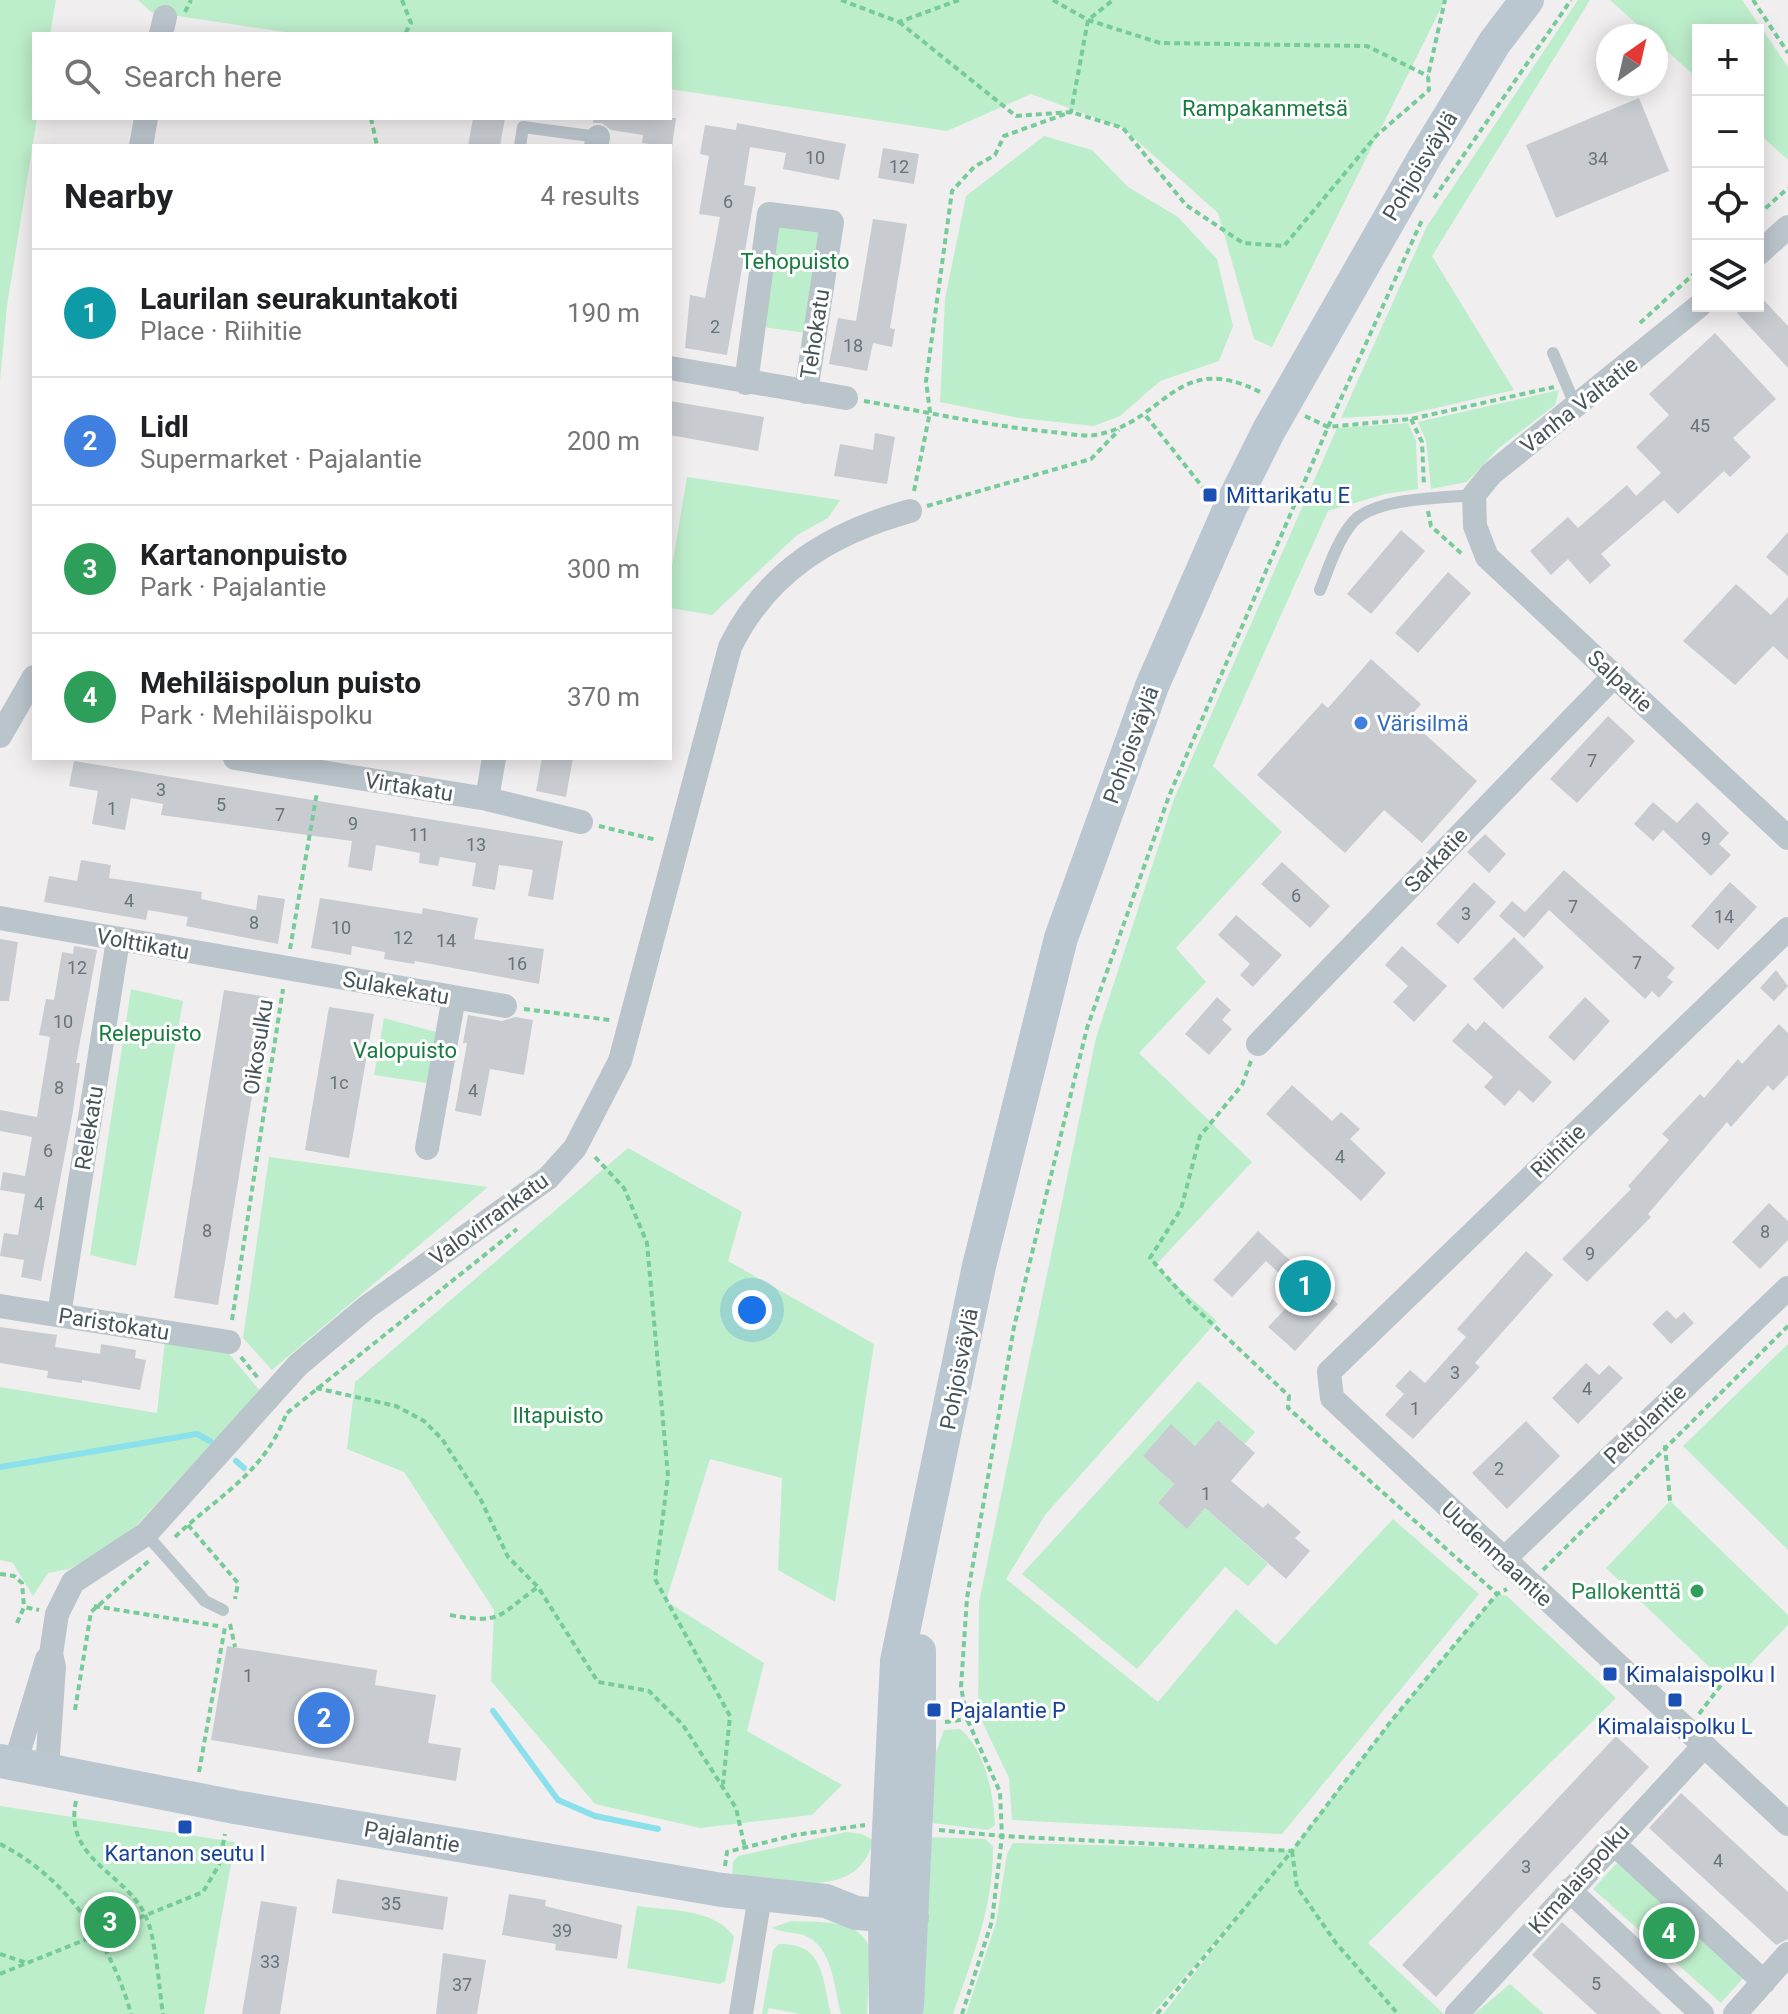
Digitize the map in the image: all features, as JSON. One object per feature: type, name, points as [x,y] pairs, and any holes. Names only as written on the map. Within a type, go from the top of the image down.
[{"type":"main road","name":"Pohjoisväylä","points":[[906,2014],[899,1905],[897,1661],[979,1266],[1061,938],[1152,686],[1230,508],[1299,374],[1384,225],[1495,42],[1527,0]]},
{"type":"main road","name":"Pajalantie","points":[[20,1765],[251,1810],[760,1896],[826,1901],[856,1891],[899,1905]]},
{"type":"main road","name":"Pohjoisväylä","points":[[886,2014],[899,1905]]},
{"type":"street","points":[[141,144],[146,120]]},
{"type":"street","name":"Tehokatu","points":[[746,383],[769,214],[832,222],[806,392]]},
{"type":"street","points":[[1764,249],[1788,227]]},
{"type":"street","name":"Vanha Valtatie","points":[[1474,503],[1491,474],[1692,312]]},
{"type":"street","points":[[672,368],[846,398]]},
{"type":"street","name":"Salpatie","points":[[1474,503],[1480,545],[1487,557],[1788,838]]},
{"type":"street","name":"Valovirrankatu","points":[[20,1765],[54,1667],[51,1654],[57,1614],[73,1582],[146,1534],[298,1365],[367,1307],[548,1178],[575,1148],[620,1061],[730,647],[744,619],[759,598],[810,553],[867,523],[910,511]]},
{"type":"street","name":"Sarkatie","points":[[1258,1044],[1614,676]]},
{"type":"street","points":[[15,727],[32,682]]},
{"type":"street","name":"Virtakatu","points":[[247,760],[487,799],[581,822]]},
{"type":"street","points":[[487,799],[494,760]]},
{"type":"street","name":"Volttikatu","points":[[0,918],[287,969]]},
{"type":"street","name":"Riihitie","points":[[1329,1372],[1788,929]]},
{"type":"street","name":"Relekatu","points":[[59,1315],[118,940]]},
{"type":"street","name":"Sulakekatu","points":[[287,969],[505,1006]]},
{"type":"street","points":[[427,1148],[454,997]]},
{"type":"street","name":"Peltolantie","points":[[1503,1560],[1788,1288]]},
{"type":"street","name":"Paristokatu","points":[[0,1306],[229,1342]]},
{"type":"street","name":"Uudenmaantie","points":[[1329,1372],[1332,1398],[1788,1824]]},
{"type":"street","name":"Kimalaispolku","points":[[1457,2014],[1612,1842],[1703,1747]]},
{"type":"street","points":[[1612,1842],[1764,1982]]},
{"type":"street","points":[[1569,1890],[1702,2014]]},
{"type":"street","points":[[741,2014],[760,1896]]},
{"type":"street","points":[[1735,2014],[1788,1954]]},
{"type":"lane","points":[[520,144],[523,127],[597,142]]},
{"type":"lane","points":[[1553,353],[1576,407]]},
{"type":"lane","points":[[1320,590],[1335,552],[1355,519],[1387,505],[1425,498],[1474,503]]},
{"type":"lane","points":[[146,1534],[205,1601],[229,1613]]},
{"type":"path","points":[[402,0],[411,23],[406,32]]},
{"type":"path","points":[[841,0],[899,22],[1016,116],[1071,112],[1123,128],[1186,205],[1243,243],[1284,246],[1376,136],[1429,90],[1428,76],[1445,0]]},
{"type":"path","points":[[899,22],[959,0]]},
{"type":"path","points":[[1053,0],[1088,20],[1160,43],[1367,46],[1428,76]]},
{"type":"path","points":[[1071,112],[1088,20],[1113,0]]},
{"type":"path","points":[[962,2014],[992,1921],[1002,1836],[1000,1792],[967,1719],[961,1687],[967,1598],[1014,1327],[1087,1028],[1169,796],[1328,427],[1429,207],[1571,0]]},
{"type":"path","points":[[1753,0],[1788,53]]},
{"type":"path","points":[[1071,112],[1004,136],[995,155],[974,167],[952,191],[926,381],[930,412],[910,511],[1091,459],[1121,428]]},
{"type":"path","points":[[371,120],[377,144]]},
{"type":"path","points":[[1764,210],[1788,188]]},
{"type":"path","points":[[1629,334],[1692,276]]},
{"type":"path","points":[[846,398],[1006,428],[1092,436],[1121,428],[1146,416],[1159,398],[1189,381],[1230,381],[1271,397]]},
{"type":"path","points":[[1299,413],[1328,427],[1411,419],[1567,384]]},
{"type":"path","points":[[1146,416],[1210,495],[1230,508]]},
{"type":"path","points":[[1411,419],[1422,442],[1425,498]]},
{"type":"path","name":"Oikosulku","points":[[229,1342],[321,772]]},
{"type":"path","points":[[581,822],[677,845]]},
{"type":"path","points":[[505,1006],[630,1023]]},
{"type":"path","points":[[1258,1044],[1242,1085],[1200,1136],[1181,1209],[1150,1258],[1190,1303],[1289,1396],[1288,1408],[1497,1594]]},
{"type":"path","points":[[595,1157],[624,1188],[647,1243],[668,1476],[655,1579],[730,1716],[723,1787]]},
{"type":"path","points":[[1157,2014],[1497,1594],[1542,1570],[1788,1326]]},
{"type":"path","points":[[229,1342],[273,1395]]},
{"type":"path","points":[[316,1388],[396,1406],[424,1421],[442,1439],[480,1498],[508,1557],[538,1587],[598,1682],[649,1691],[683,1725],[736,1808],[745,1848]]},
{"type":"path","points":[[1665,1445],[1670,1501]]},
{"type":"path","points":[[188,1525],[238,1583],[229,1613],[199,1772]]},
{"type":"path","points":[[0,1574],[14,1576],[22,1583],[24,1607]]},
{"type":"path","points":[[450,1615],[484,1622],[502,1616],[538,1587]]},
{"type":"path","points":[[94,1606],[227,1628]]},
{"type":"path","points":[[227,1628],[235,1647]]},
{"type":"path","points":[[1698,1716],[1724,1681]]},
{"type":"path","points":[[937,1723],[967,1719]]},
{"type":"path","points":[[74,1809],[86,1854],[119,1884],[146,1916],[163,2014]]},
{"type":"path","points":[[727,1852],[795,1835],[870,1824]]},
{"type":"path","points":[[929,1829],[1002,1836],[1292,1851]]},
{"type":"path","points":[[0,1974],[203,1892],[219,1865],[225,1834]]},
{"type":"path","points":[[0,1844],[60,1890],[97,1935],[121,1975],[131,2014]]},
{"type":"path","points":[[1292,1851],[1297,1887],[1336,1943],[1398,2014]]},
{"type":"path","points":[[0,1954],[27,1963]]},
{"type":"green space","points":[[0,0],[56,0],[50,32],[32,32],[32,120],[37,120],[7,306],[0,381]]},
{"type":"green space","name":"Rampakanmetsä","points":[[138,0],[1445,0],[1272,347],[1254,339],[1218,213],[1123,128],[1031,94],[947,131],[672,89],[672,32],[285,32],[151,12]]},
{"type":"green space","points":[[1578,0],[1590,0],[1432,256],[1514,390],[1410,414],[1341,418],[1427,226]]},
{"type":"green space","points":[[1610,0],[1742,0],[1758,24],[1692,24],[1692,74],[1668,52],[1668,24],[1637,24]]},
{"type":"green space","points":[[1764,32],[1788,67],[1788,160],[1764,138]]},
{"type":"green space","points":[[1044,136],[1092,150],[1128,187],[1178,217],[1217,259],[1233,326],[1219,361],[1160,381],[1120,416],[1094,426],[1019,418],[940,402],[945,299],[966,196]]},
{"type":"green space","name":"Tehopuisto","points":[[777,225],[824,232],[806,333],[763,327]]},
{"type":"green space","points":[[1559,390],[1555,405],[1499,448],[1467,482],[1431,489],[1426,440],[1418,422]]},
{"type":"green space","points":[[1408,423],[1416,441],[1418,489],[1385,494],[1328,511],[1213,766],[1282,832],[1176,948],[1206,982],[1139,1053],[1252,1162],[1155,1266],[1217,1321],[1045,1515],[1006,1579],[1158,1702],[1236,1609],[1276,1645],[1393,1519],[1479,1594],[1282,1834],[1012,1820],[1009,1778],[978,1713],[979,1602],[1096,1038],[1174,799],[1337,428]]},
{"type":"green space","points":[[687,477],[840,500],[828,518],[797,535],[712,615],[672,608],[672,566]]},
{"type":"green space","name":"Relepuisto","points":[[131,989],[183,1001],[136,1266],[90,1255]]},
{"type":"green space","name":"Valopuisto","points":[[384,1018],[436,1032],[427,1083],[374,1075]]},
{"type":"green space","name":"Iltapuisto","points":[[628,1148],[742,1212],[728,1261],[874,1344],[835,1602],[778,1570],[782,1478],[710,1459],[666,1601],[764,1663],[747,1731],[842,1785],[812,1815],[700,1828],[595,1804],[491,1681],[494,1610],[404,1472],[347,1449],[355,1382]]},
{"type":"green space","points":[[269,1157],[488,1187],[272,1370],[243,1338]]},
{"type":"green space","points":[[165,1340],[226,1350],[260,1391],[125,1538],[69,1569],[48,1573],[33,1596],[13,1563],[0,1560],[0,1387],[157,1413]]},
{"type":"green space","points":[[1788,1344],[1788,1550],[1683,1446]]},
{"type":"green space","points":[[1198,1381],[1255,1432],[1245,1444],[1218,1420],[1199,1449],[1171,1425],[1143,1456],[1174,1484],[1158,1503],[1187,1528],[1205,1508],[1268,1564],[1248,1586],[1225,1567],[1137,1669],[1022,1574]]},
{"type":"green space","name":"Pallokenttä","points":[[1670,1501],[1788,1615],[1788,1625],[1729,1686],[1606,1568]]},
{"type":"green space","points":[[1497,1594],[1507,1596],[1616,1698],[1368,1943],[1444,2014],[1163,2014],[1244,1909],[1152,2014],[966,2014],[996,1923],[1007,1854],[1013,1843],[1292,1850],[1392,1720]]},
{"type":"green space","points":[[960,1729],[976,1748],[986,1773],[995,1825],[988,1830],[932,1823],[930,1769],[944,1730]]},
{"type":"green space","points":[[0,1806],[235,1842],[204,2014],[0,2014]]},
{"type":"green space","points":[[846,1832],[862,1834],[873,1840],[865,1860],[852,1873],[835,1880],[794,1883],[732,1875],[733,1862],[738,1856]]},
{"type":"green space","points":[[927,1837],[985,1839],[993,1846],[986,1911],[953,2014],[916,2014]]},
{"type":"green space","points":[[1617,1863],[1744,1977],[1721,2003],[1593,1889]]},
{"type":"green space","points":[[637,1906],[690,1912],[726,1928],[734,1937],[725,1981],[720,1984],[627,1968]]},
{"type":"green space","points":[[791,1921],[837,1924],[858,1932],[865,1939],[870,1950],[867,2014],[841,2014],[831,1968],[821,1948],[813,1940],[771,1928]]},
{"type":"green space","points":[[779,1944],[794,1945],[813,1956],[823,1976],[831,2014],[800,2014],[769,2008],[767,2014],[762,2014],[773,1950]]},
{"type":"green space","points":[[1510,1984],[1544,2014],[1474,2014]]},
{"type":"building","points":[[1639,98],[1669,171],[1556,218],[1526,145]]},
{"type":"building","points":[[676,118],[672,147],[672,144],[642,143],[643,135],[611,130],[602,123],[593,123],[593,120]]},
{"type":"building","points":[[473,120],[505,120],[500,144],[468,144]]},
{"type":"building","points":[[737,123],[846,144],[839,180],[783,169],[786,153],[750,147],[744,185],[756,187],[727,355],[685,348],[690,295],[705,298],[720,217],[699,214],[709,156],[700,154],[705,125],[736,130]]},
{"type":"building","points":[[883,148],[919,154],[914,184],[878,178]]},
{"type":"building","points":[[873,219],[907,224],[890,328],[895,329],[892,347],[873,343],[867,371],[829,364],[838,318],[856,321]]},
{"type":"building","points":[[1764,300],[1788,326],[1788,368],[1737,313],[1764,312]]},
{"type":"building","points":[[1715,333],[1776,399],[1733,438],[1751,457],[1730,477],[1724,471],[1678,514],[1664,500],[1601,554],[1611,565],[1590,584],[1568,559],[1551,575],[1530,551],[1568,517],[1578,528],[1627,485],[1636,496],[1661,473],[1636,447],[1669,415],[1649,394]]},
{"type":"building","points":[[672,401],[764,417],[758,451],[672,435]]},
{"type":"building","points":[[875,433],[895,437],[887,484],[834,476],[840,444],[873,450]]},
{"type":"building","points":[[1401,530],[1425,551],[1371,614],[1347,594]]},
{"type":"building","points":[[1788,532],[1788,576],[1766,557]]},
{"type":"building","points":[[1448,572],[1471,593],[1418,653],[1395,633]]},
{"type":"building","points":[[1736,584],[1771,615],[1788,597],[1788,660],[1773,646],[1735,685],[1683,641]]},
{"type":"building","points":[[1371,659],[1421,704],[1408,719],[1477,781],[1422,843],[1384,810],[1345,853],[1257,775],[1322,703],[1328,708]]},
{"type":"building","points":[[1608,716],[1635,741],[1577,803],[1550,779]]},
{"type":"building","points":[[542,760],[573,760],[566,797],[536,791]]},
{"type":"building","points":[[74,761],[563,841],[553,900],[528,896],[533,870],[499,865],[495,890],[472,886],[476,863],[440,857],[438,866],[419,863],[420,853],[376,845],[372,871],[348,867],[352,841],[161,815],[163,804],[131,798],[125,830],[92,824],[98,791],[69,786]]},
{"type":"building","points":[[1653,802],[1677,823],[1697,802],[1729,833],[1719,844],[1731,855],[1711,876],[1663,830],[1653,841],[1634,824]]},
{"type":"building","points":[[1485,834],[1506,854],[1489,873],[1467,852]]},
{"type":"building","points":[[81,860],[111,865],[109,878],[202,892],[201,899],[256,910],[258,895],[285,899],[278,944],[186,926],[188,917],[148,910],[146,920],[44,902],[49,876],[77,881]]},
{"type":"building","points":[[1282,862],[1330,906],[1310,928],[1261,884]]},
{"type":"building","points":[[1564,870],[1675,968],[1667,977],[1673,982],[1659,998],[1652,991],[1645,999],[1549,910],[1524,938],[1499,916],[1512,901],[1525,912]]},
{"type":"building","points":[[1474,882],[1496,902],[1458,944],[1436,924]]},
{"type":"building","points":[[1730,882],[1757,907],[1718,950],[1691,926]]},
{"type":"building","points":[[320,898],[422,914],[423,908],[478,918],[474,939],[544,949],[539,984],[415,961],[414,964],[384,959],[385,952],[352,946],[351,955],[311,948]]},
{"type":"building","points":[[1236,915],[1282,955],[1253,987],[1240,975],[1250,964],[1218,935]]},
{"type":"building","points":[[1514,937],[1544,967],[1503,1009],[1473,979]]},
{"type":"building","points":[[0,939],[18,942],[9,1001],[0,1001]]},
{"type":"building","points":[[74,946],[97,950],[76,1063],[80,1063],[72,1117],[41,1281],[21,1277],[24,1260],[0,1256],[4,1233],[18,1235],[25,1194],[0,1190],[3,1172],[25,1176],[32,1137],[0,1131],[0,1110],[37,1117],[50,1037],[39,1035],[46,999],[54,1000],[62,952],[73,954]]},
{"type":"building","points":[[1402,946],[1447,986],[1414,1022],[1393,1002],[1408,986],[1385,965]]},
{"type":"building","points":[[1776,970],[1788,986],[1774,1001],[1760,988]]},
{"type":"building","points":[[224,990],[268,997],[218,1305],[174,1298]]},
{"type":"building","points":[[1217,997],[1231,1010],[1222,1020],[1232,1029],[1209,1055],[1185,1034]]},
{"type":"building","points":[[1585,997],[1610,1021],[1574,1061],[1548,1037]]},
{"type":"building","points":[[329,1007],[374,1014],[349,1158],[305,1150]]},
{"type":"building","points":[[468,1015],[502,1021],[515,1017],[533,1020],[524,1075],[490,1069],[481,1116],[455,1111],[467,1043],[463,1043]]},
{"type":"building","points":[[1484,1021],[1552,1082],[1533,1103],[1519,1090],[1505,1106],[1484,1087],[1493,1077],[1452,1041],[1468,1023],[1476,1031]]},
{"type":"building","points":[[1779,1024],[1788,1033],[1788,1075],[1773,1091],[1768,1085],[1731,1127],[1727,1122],[1648,1214],[1651,1217],[1587,1282],[1562,1259],[1631,1189],[1628,1186],[1669,1140],[1662,1134],[1700,1094],[1704,1098],[1738,1059],[1742,1064]]},
{"type":"building","points":[[1292,1085],[1332,1121],[1341,1112],[1360,1129],[1350,1139],[1386,1173],[1361,1201],[1266,1114]]},
{"type":"building","points":[[1769,1203],[1788,1221],[1788,1240],[1760,1269],[1732,1242]]},
{"type":"building","points":[[1258,1231],[1338,1304],[1295,1351],[1268,1327],[1300,1293],[1266,1261],[1232,1297],[1213,1280]]},
{"type":"building","points":[[1526,1251],[1553,1275],[1475,1363],[1480,1367],[1413,1439],[1385,1415],[1404,1394],[1395,1386],[1410,1370],[1425,1383],[1466,1337],[1457,1329]]},
{"type":"building","points":[[1667,1310],[1676,1319],[1684,1312],[1694,1323],[1671,1344],[1652,1324]]},
{"type":"building","points":[[0,1327],[57,1335],[55,1347],[100,1354],[101,1344],[136,1350],[135,1358],[146,1360],[140,1390],[82,1380],[82,1383],[47,1378],[48,1371],[0,1363]]},
{"type":"building","points":[[1586,1363],[1599,1375],[1609,1365],[1623,1378],[1578,1424],[1552,1398]]},
{"type":"building","points":[[1218,1420],[1255,1453],[1231,1481],[1263,1508],[1268,1503],[1301,1532],[1295,1538],[1310,1551],[1286,1579],[1205,1508],[1187,1529],[1158,1503],[1174,1484],[1143,1456],[1171,1424],[1195,1446]]},
{"type":"building","points":[[1526,1421],[1560,1456],[1507,1509],[1472,1473]]},
{"type":"building","points":[[227,1646],[377,1670],[375,1685],[436,1695],[428,1743],[461,1748],[456,1781],[211,1740]]},
{"type":"building","points":[[1616,1736],[1649,1767],[1436,1997],[1402,1965]]},
{"type":"building","points":[[1681,1793],[1788,1892],[1788,1939],[1776,1945],[1649,1828]]},
{"type":"building","points":[[337,1879],[448,1897],[443,1930],[332,1913]]},
{"type":"building","points":[[509,1894],[546,1900],[545,1906],[622,1925],[617,1959],[555,1950],[556,1944],[502,1935]]},
{"type":"building","points":[[261,1901],[297,1907],[280,2014],[242,2014]]},
{"type":"building","points":[[1562,1922],[1662,2014],[1597,2014],[1532,1955]]},
{"type":"building","points":[[443,1953],[486,1960],[477,2014],[436,2014]]},
{"type":"waterway","points":[[0,1467],[197,1434],[210,1441]]},
{"type":"waterway","points":[[236,1461],[244,1468]]},
{"type":"waterway","points":[[493,1711],[558,1800],[595,1816],[658,1829]]},
{"type":"place","name":"Mittarikatu E","points":[[1210,495]]},
{"type":"place","name":"Värisilmä","points":[[1361,723]]},
{"type":"place","name":"Laurilan seurakuntakoti","points":[[1305,1286]]},
{"type":"place","name":"Pallokenttä","points":[[1697,1591]]},
{"type":"place","name":"Kimalaispolku I","points":[[1610,1674]]},
{"type":"place","name":"Kimalaispolku L","points":[[1675,1700]]},
{"type":"place","name":"Pajalantie P","points":[[934,1710]]},
{"type":"place","name":"Lidl","points":[[324,1718]]},
{"type":"place","name":"Kartanon seutu I","points":[[185,1827]]},
{"type":"place","name":"Kartanonpuisto","points":[[110,1922]]},
{"type":"place","name":"Mehiläispolun puisto","points":[[1669,1933]]}]
